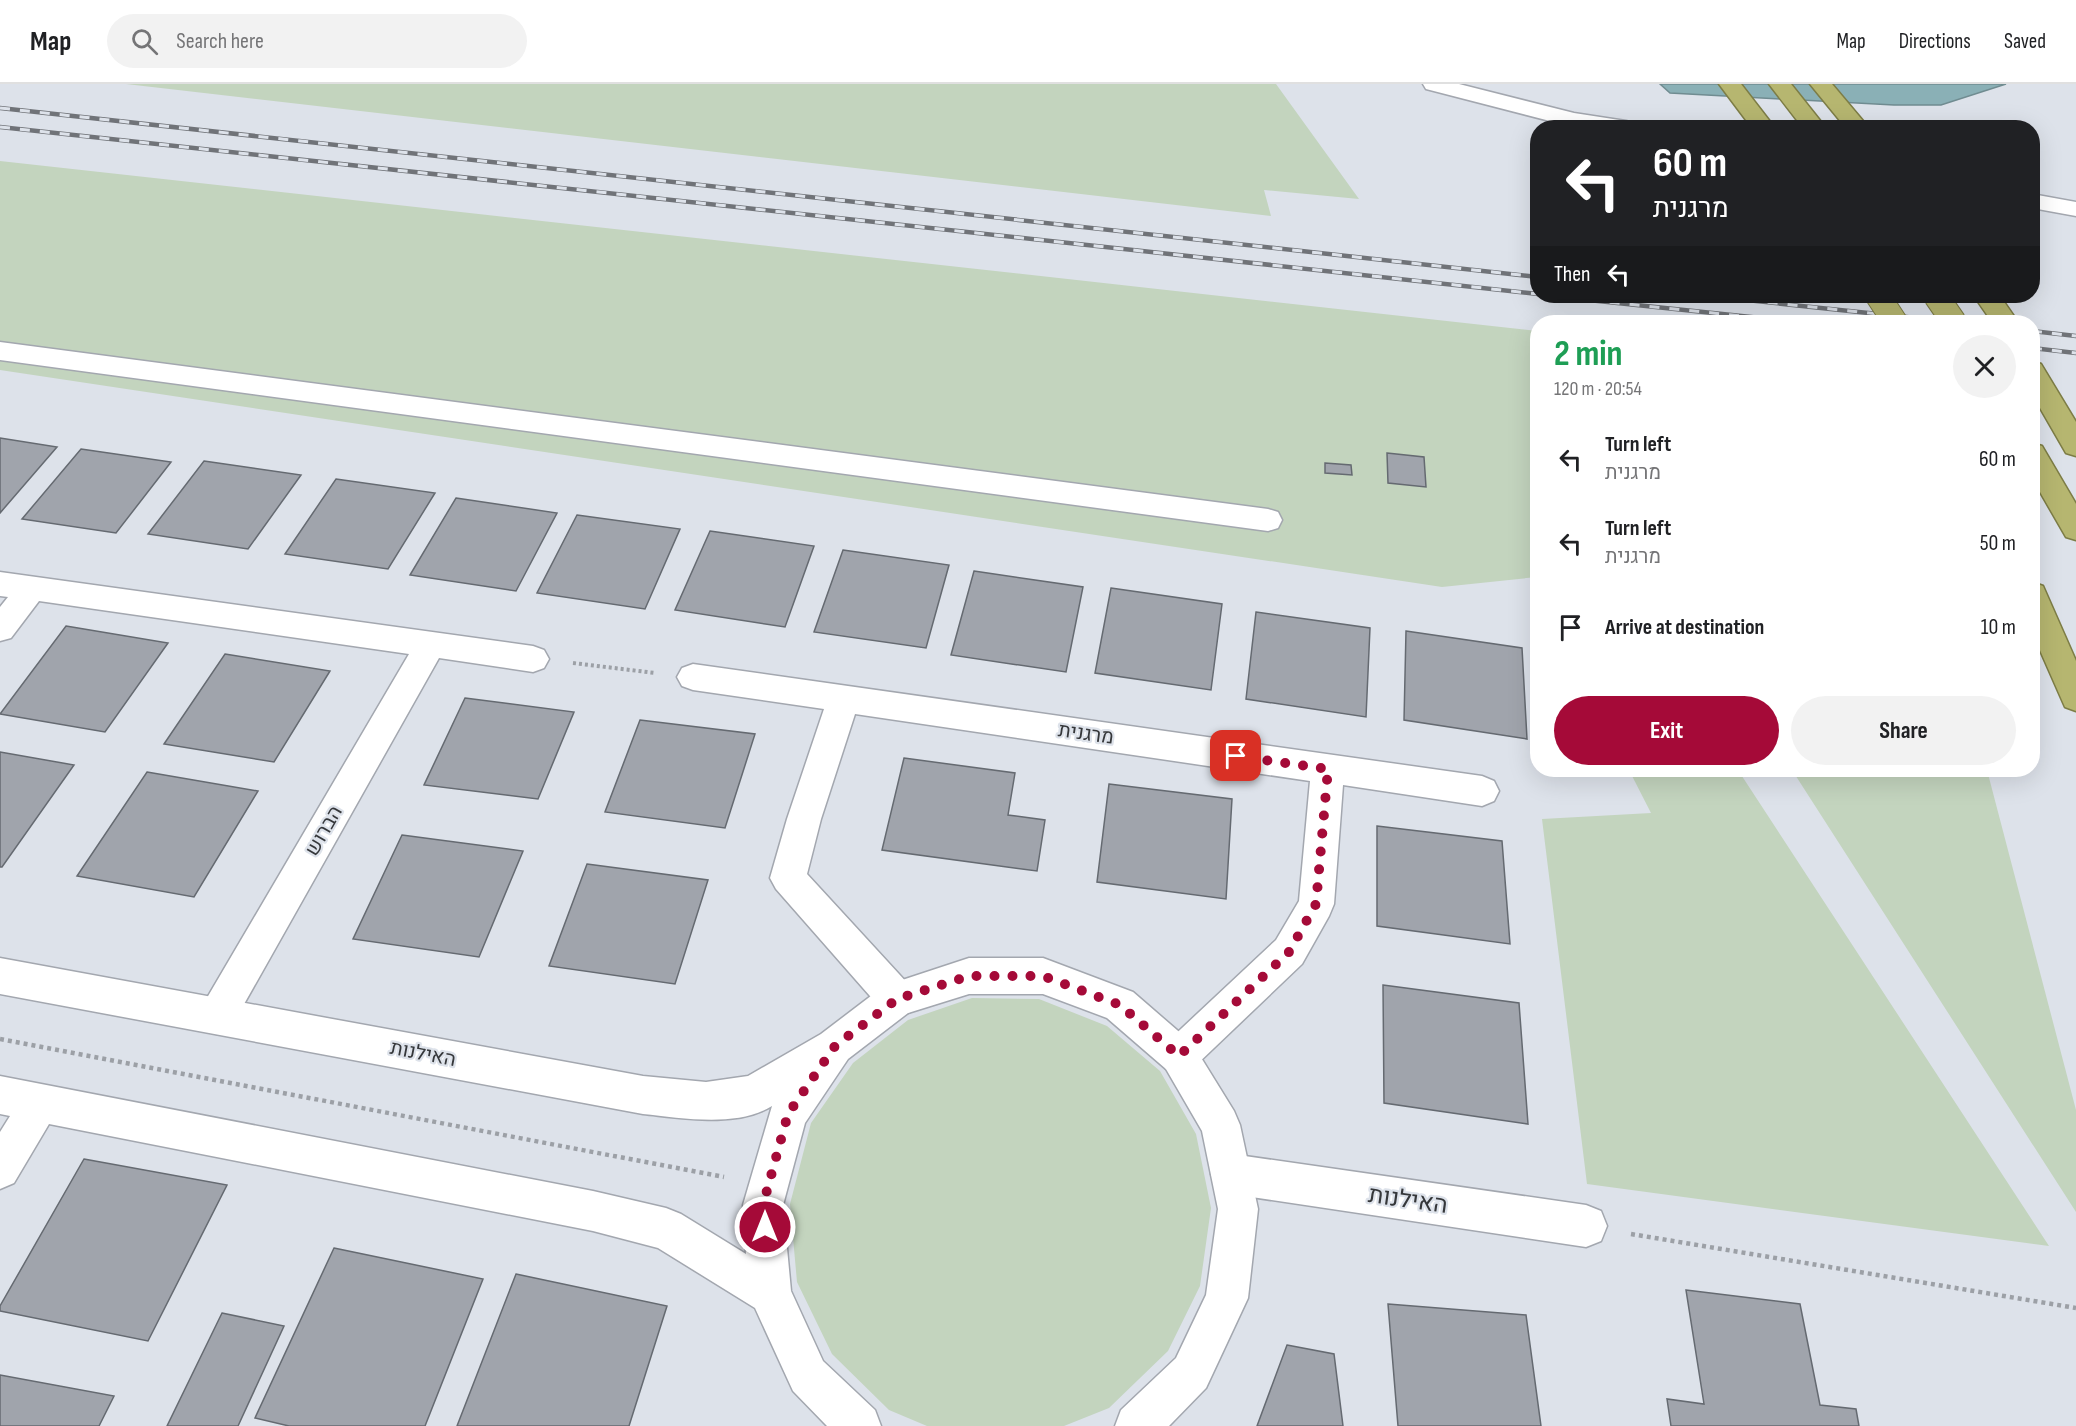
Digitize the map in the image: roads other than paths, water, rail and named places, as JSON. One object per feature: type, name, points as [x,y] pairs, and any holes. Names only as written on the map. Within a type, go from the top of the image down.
[{"type":"highway","points":[[1730,84],[1758,120]]},
{"type":"highway","points":[[1780,84],[1809,120]]},
{"type":"highway","points":[[1821,84],[1851,120]]},
{"type":"highway","points":[[2040,384],[2076,446]]},
{"type":"highway","points":[[2040,466],[2076,529]]},
{"type":"highway","points":[[2040,613],[2076,698]]},
{"type":"street","points":[[1434,84],[1573,120]]},
{"type":"street","points":[[2040,202],[2076,209]]},
{"type":"street","points":[[0,351],[1268,520]]},
{"type":"street","points":[[0,584],[533,659]]},
{"type":"street","points":[[0,628],[32,588]]},
{"type":"street","name":"הברוש","points":[[217,1016],[430,645]]},
{"type":"street","name":"מרגנית","points":[[693,677],[1482,790]]},
{"type":"street","points":[[844,699],[804,819],[788,878],[897,999]]},
{"type":"street","points":[[1179,1056],[1289,952],[1316,904],[1328,769]]},
{"type":"street","name":"האילנות","points":[[0,976],[643,1095],[706,1101],[754,1095],[835,1046]]},
{"type":"street","points":[[860,1426],[808,1376],[770,1293],[763,1205],[788,1114],[835,1046],[897,999],[969,976],[1043,976],[1120,1005],[1179,1056],[1220,1125],[1231,1174],[1238,1209],[1227,1298],[1191,1373],[1137,1426]]},
{"type":"street","points":[[0,1095],[593,1211],[666,1229],[770,1293]]},
{"type":"street","points":[[0,1169],[40,1103]]},
{"type":"street","name":"האילנות","points":[[1231,1174],[1586,1226]]},
{"type":"water","points":[[1660,84],[2006,84],[1941,105],[1894,105],[1670,93]]},
{"type":"railway","points":[[0,108],[1530,276]]},
{"type":"railway","points":[[0,127],[1530,293]]},
{"type":"railway","points":[[1617,303],[1732,315]]},
{"type":"railway","points":[[1774,303],[1888,315]]},
{"type":"railway","points":[[2040,332],[2076,336]]},
{"type":"railway","points":[[2040,349],[2076,353]]}]
